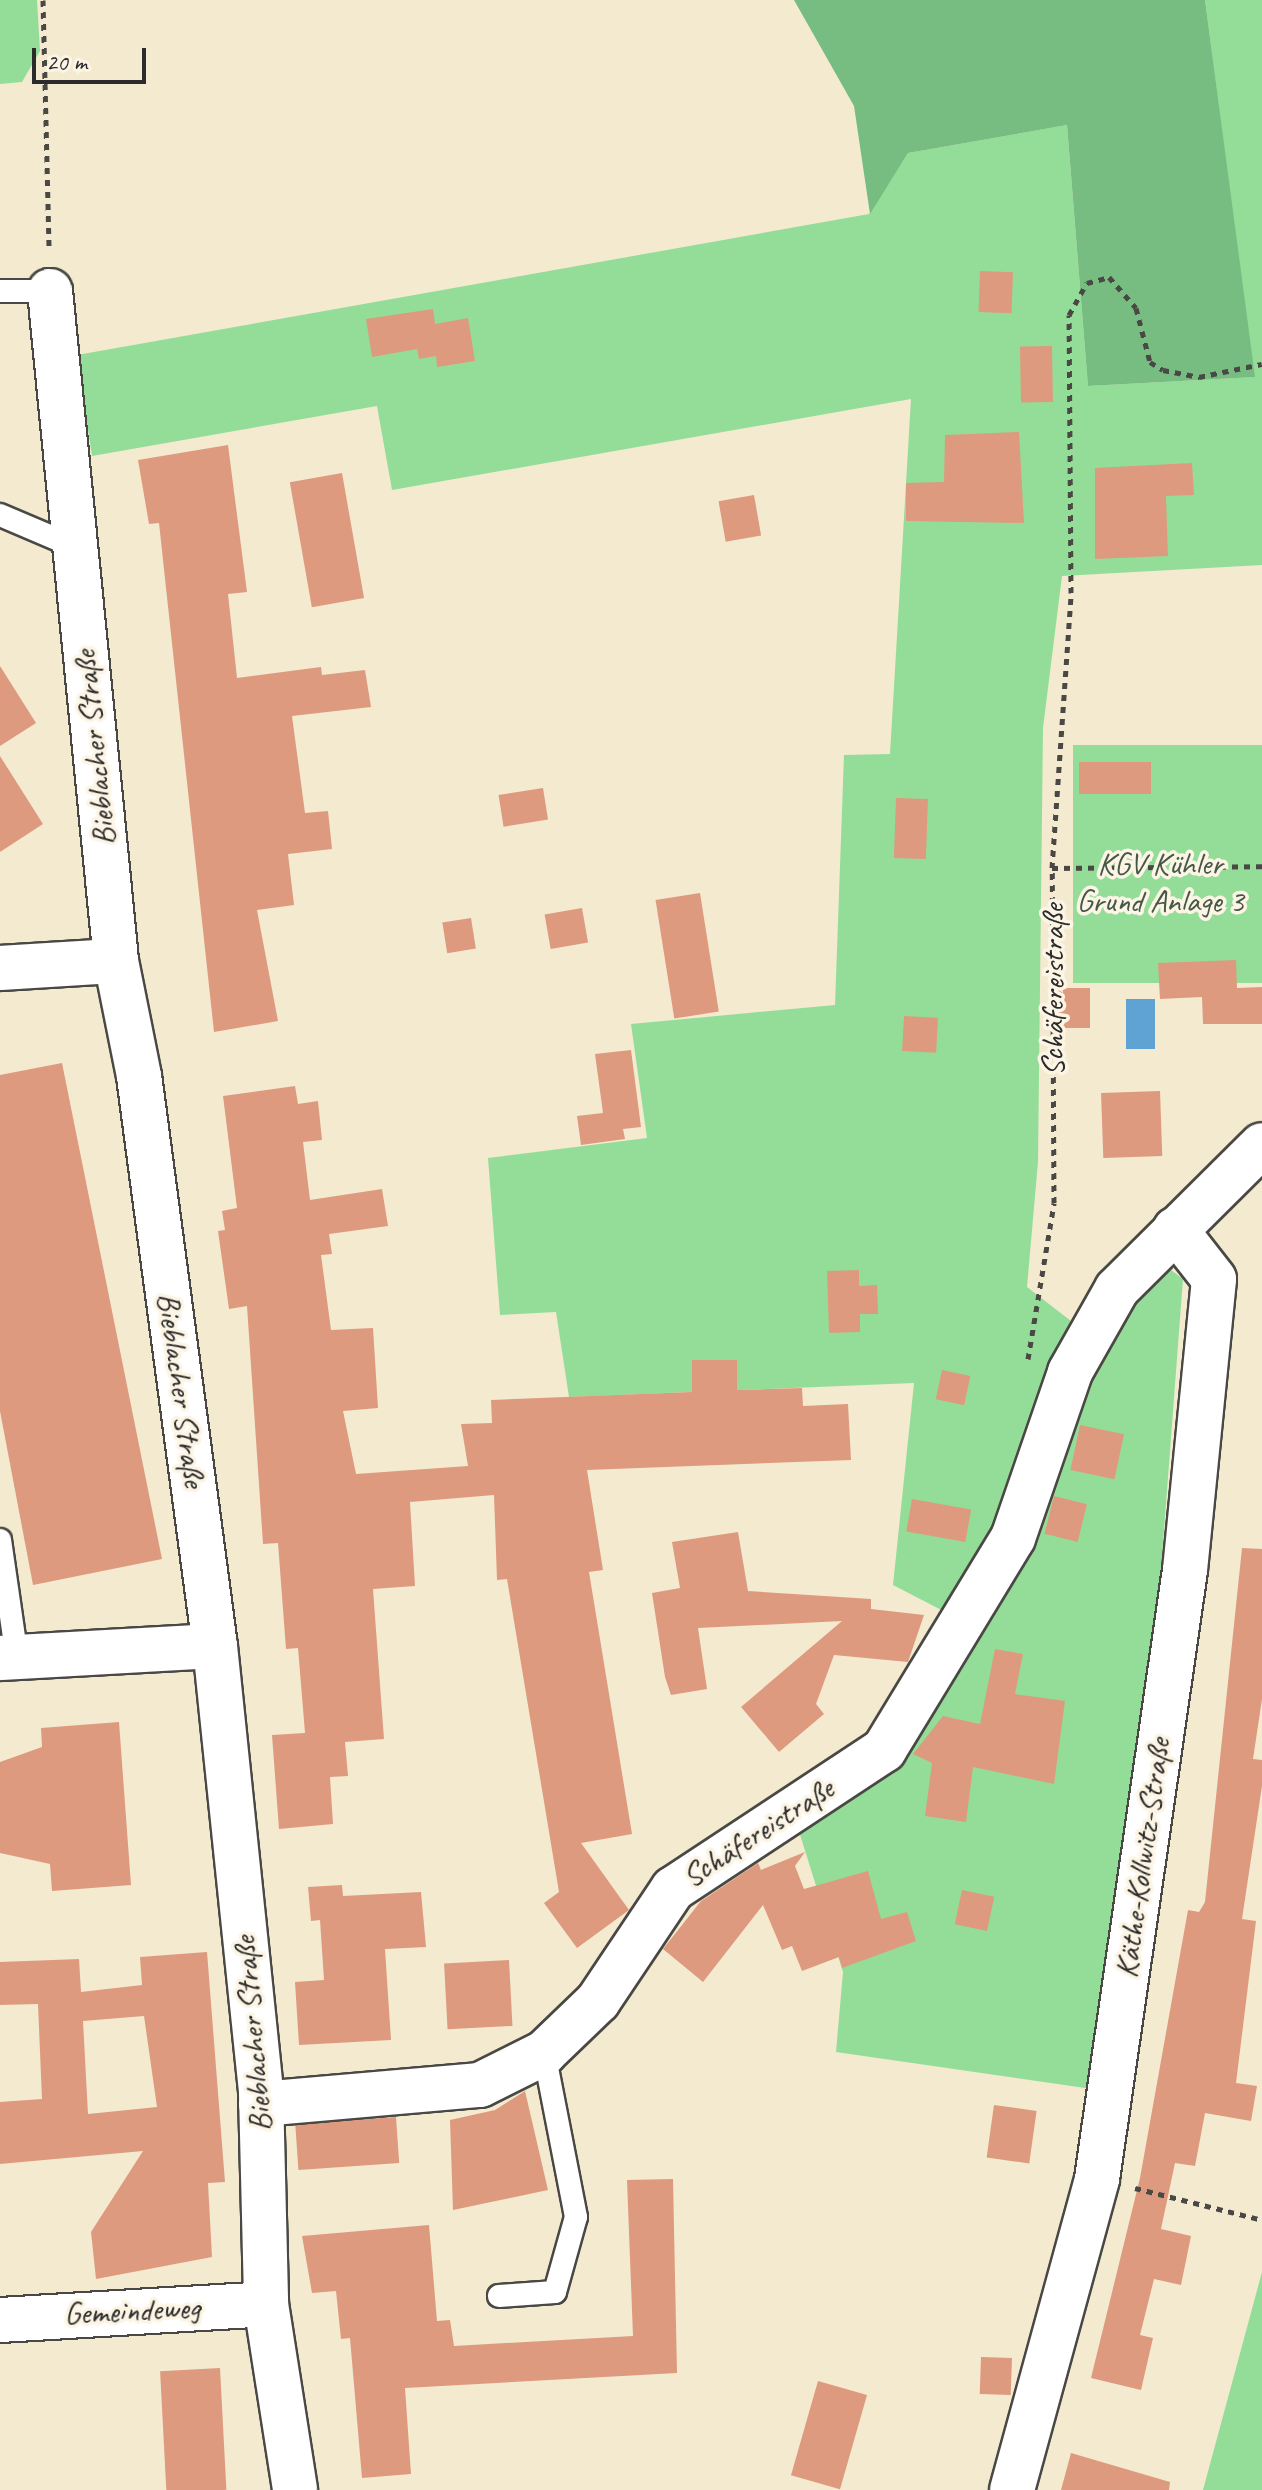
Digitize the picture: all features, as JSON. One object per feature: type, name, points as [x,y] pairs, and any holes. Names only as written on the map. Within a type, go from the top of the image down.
[{"type":"street","name":"Bieblacher Straße","points":[[50,291],[116,961],[139,1076],[215,1646],[261,2104],[266,2304],[295,2490]]},
{"type":"street","points":[[0,968],[116,961]]},
{"type":"street","name":"Schäfereistraße","points":[[261,2104],[480,2085],[544,2053],[598,2001],[673,1889],[884,1750],[1013,1538],[1070,1372],[1117,1289],[1262,1145]]},
{"type":"street","name":"Käthe-Kollwitz-Straße","points":[[1012,2490],[1097,2179],[1185,1570],[1214,1279],[1175,1229]]},
{"type":"street","points":[[8,1658],[215,1646]]},
{"type":"street","name":"Gemeindeweg","points":[[0,2317],[266,2304]]},
{"type":"lane","points":[[0,291],[50,291]]},
{"type":"lane","points":[[0,515],[75,547]]},
{"type":"lane","points":[[0,1540],[8,1658]]},
{"type":"lane","points":[[499,2296],[555,2292],[576,2217],[544,2053]]},
{"type":"path","points":[[43,0],[50,291]]},
{"type":"path","name":"Schäfereistraße","points":[[1025,1377],[1054,1203],[1052,868],[1071,593],[1069,315],[1077,296],[1095,278],[1109,277],[1136,308],[1150,362],[1163,370],[1199,377],[1262,364]]},
{"type":"path","points":[[1052,868],[1262,866]]},
{"type":"path","points":[[1097,2179],[1262,2220]]},
{"type":"green space","points":[[0,0],[37,0],[40,51],[22,82],[0,84]]},
{"type":"green space","points":[[794,0],[1205,0],[1255,377],[1088,386],[1067,125],[908,153],[870,214],[854,106]]},
{"type":"green space","points":[[1205,0],[1262,0],[1262,565],[1062,576],[1043,728],[1038,1162],[1027,1287],[1071,1321],[1001,1531],[951,1615],[893,1585],[914,1383],[569,1397],[556,1312],[500,1315],[488,1158],[647,1138],[631,1024],[835,1005],[844,755],[890,754],[911,399],[392,490],[377,406],[92,456],[77,355],[869,214],[908,153],[1067,125],[1088,386],[1254,377]]},
{"type":"green space","name":"KGV Kühler Grund Anlage 3","points":[[1073,745],[1262,745],[1262,983],[1073,983]]},
{"type":"green space","points":[[1167,1267],[1183,1279],[1159,1596],[1092,2089],[836,2052],[843,1972],[797,1825],[899,1763],[964,1666],[1014,1573],[1080,1398],[1142,1281]]},
{"type":"green space","points":[[1262,2272],[1262,2490],[1203,2490]]},
{"type":"water","points":[[1126,999],[1155,999],[1155,1049],[1126,1049]]},
{"type":"building","points":[[980,271],[1013,272],[1012,313],[979,312]]},
{"type":"building","points":[[433,309],[435,324],[468,318],[475,361],[437,367],[436,356],[419,359],[417,349],[372,357],[366,319]]},
{"type":"building","points":[[1052,346],[1053,402],[1021,403],[1020,347]]},
{"type":"building","points":[[1019,432],[1024,523],[906,521],[906,483],[944,482],[945,435]]},
{"type":"building","points":[[228,445],[247,592],[228,594],[237,678],[321,667],[322,675],[365,670],[371,707],[292,716],[305,813],[328,811],[332,849],[288,854],[294,905],[257,910],[278,1021],[214,1032],[159,523],[149,524],[138,460]]},
{"type":"building","points":[[1192,463],[1194,495],[1166,496],[1168,556],[1095,559],[1095,468]]},
{"type":"building","points":[[342,473],[364,598],[312,607],[290,482]]},
{"type":"building","points":[[754,495],[761,535],[726,542],[719,501]]},
{"type":"building","points":[[0,666],[36,723],[0,746]]},
{"type":"building","points":[[0,756],[43,824],[0,852]]},
{"type":"building","points":[[1079,762],[1151,762],[1151,794],[1079,794]]},
{"type":"building","points":[[543,788],[548,820],[504,827],[499,795]]},
{"type":"building","points":[[896,798],[928,799],[926,859],[894,858]]},
{"type":"building","points":[[700,893],[719,1012],[674,1019],[656,900]]},
{"type":"building","points":[[582,908],[588,942],[551,949],[545,915]]},
{"type":"building","points":[[471,918],[476,949],[447,953],[442,923]]},
{"type":"building","points":[[1236,960],[1237,988],[1262,987],[1262,1024],[1203,1024],[1202,997],[1160,999],[1158,963]]},
{"type":"building","points":[[1055,988],[1090,988],[1090,1028],[1055,1028]]},
{"type":"building","points":[[904,1016],[938,1018],[936,1053],[902,1051]]},
{"type":"building","points":[[631,1050],[641,1127],[623,1129],[625,1139],[581,1145],[577,1116],[603,1113],[595,1054]]},
{"type":"building","points":[[62,1063],[162,1559],[33,1585],[0,1411],[0,1075]]},
{"type":"building","points":[[295,1086],[298,1104],[318,1101],[322,1140],[303,1142],[310,1200],[382,1189],[388,1226],[329,1234],[332,1254],[321,1255],[331,1330],[373,1328],[378,1408],[343,1411],[356,1474],[468,1466],[461,1424],[492,1423],[491,1400],[692,1392],[692,1360],[737,1360],[737,1390],[802,1388],[803,1406],[848,1404],[851,1460],[587,1470],[603,1570],[589,1572],[632,1834],[581,1843],[629,1910],[577,1948],[544,1903],[559,1892],[507,1579],[497,1580],[494,1495],[410,1502],[415,1586],[373,1589],[384,1739],[345,1742],[348,1776],[330,1777],[333,1824],[279,1829],[272,1735],[305,1733],[298,1648],[286,1649],[278,1543],[263,1544],[247,1306],[229,1309],[218,1231],[225,1230],[222,1211],[237,1208],[223,1096]]},
{"type":"building","points":[[1160,1091],[1162,1156],[1103,1158],[1101,1093]]},
{"type":"building","points":[[859,1270],[859,1286],[877,1285],[878,1314],[860,1314],[860,1332],[829,1333],[827,1271]]},
{"type":"building","points":[[942,1370],[970,1376],[964,1405],[936,1399]]},
{"type":"building","points":[[1080,1425],[1124,1434],[1114,1479],[1070,1470]]},
{"type":"building","points":[[1054,1496],[1087,1504],[1078,1542],[1045,1534]]},
{"type":"building","points":[[912,1499],[971,1509],[965,1542],[906,1531]]},
{"type":"building","points":[[738,1532],[748,1591],[871,1599],[871,1609],[924,1615],[908,1662],[834,1655],[816,1704],[824,1714],[779,1752],[741,1707],[842,1621],[698,1628],[707,1689],[671,1695],[665,1677],[652,1593],[680,1588],[672,1542]]},
{"type":"building","points":[[1242,1548],[1262,1549],[1262,1699],[1253,1759],[1262,1760],[1262,1786],[1242,1919],[1256,1921],[1236,2083],[1257,2086],[1251,2121],[1205,2113],[1195,2166],[1175,2163],[1161,2229],[1191,2236],[1181,2285],[1154,2279],[1140,2335],[1153,2338],[1141,2390],[1091,2378],[1140,2178],[1188,1910],[1199,1912],[1205,1902]]},
{"type":"building","points":[[995,1649],[1023,1654],[1015,1694],[1065,1701],[1054,1784],[973,1767],[966,1822],[925,1816],[932,1763],[913,1754],[943,1716],[980,1724]]},
{"type":"building","points":[[119,1722],[131,1885],[52,1891],[50,1864],[0,1853],[0,1762],[42,1747],[41,1728]]},
{"type":"building","points":[[805,1852],[795,1866],[804,1889],[868,1871],[881,1919],[907,1912],[916,1941],[842,1968],[839,1957],[802,1971],[792,1946],[782,1950],[763,1905],[703,1982],[663,1949],[701,1901],[758,1863],[761,1870]]},
{"type":"building","points":[[342,1885],[343,1896],[421,1892],[426,1947],[385,1949],[391,2040],[299,2045],[295,1982],[324,1980],[320,1920],[311,1921],[308,1887]]},
{"type":"building","points":[[962,1890],[994,1897],[987,1931],[955,1924]]},
{"type":"building","points":[[207,1952],[225,2182],[208,2183],[212,2257],[96,2279],[91,2232],[143,2151],[0,2164],[0,2102],[42,2099],[38,2004],[0,2005],[0,1962],[79,1959],[81,1992],[142,1985],[140,1957]],"holes":[[[144,2016],[157,2107],[88,2114],[83,2021]]]},
{"type":"building","points":[[509,1960],[512,2026],[448,2029],[444,1963]]},
{"type":"building","points":[[525,2091],[548,2190],[453,2210],[450,2120],[495,2110]]},
{"type":"building","points":[[994,2105],[1037,2111],[1029,2163],[987,2157]]},
{"type":"building","points":[[396,2117],[399,2163],[298,2170],[295,2124]]},
{"type":"building","points":[[673,2179],[677,2373],[405,2388],[411,2474],[362,2478],[350,2338],[341,2339],[336,2291],[312,2293],[302,2236],[429,2225],[437,2321],[450,2320],[454,2346],[633,2336],[627,2180]]},
{"type":"building","points":[[981,2357],[1012,2358],[1011,2395],[980,2394]]},
{"type":"building","points":[[220,2368],[226,2490],[166,2490],[160,2371]]},
{"type":"building","points":[[818,2381],[867,2395],[840,2489],[791,2475]]},
{"type":"building","points":[[1071,2453],[1170,2482],[1169,2490],[1061,2490]]}]
